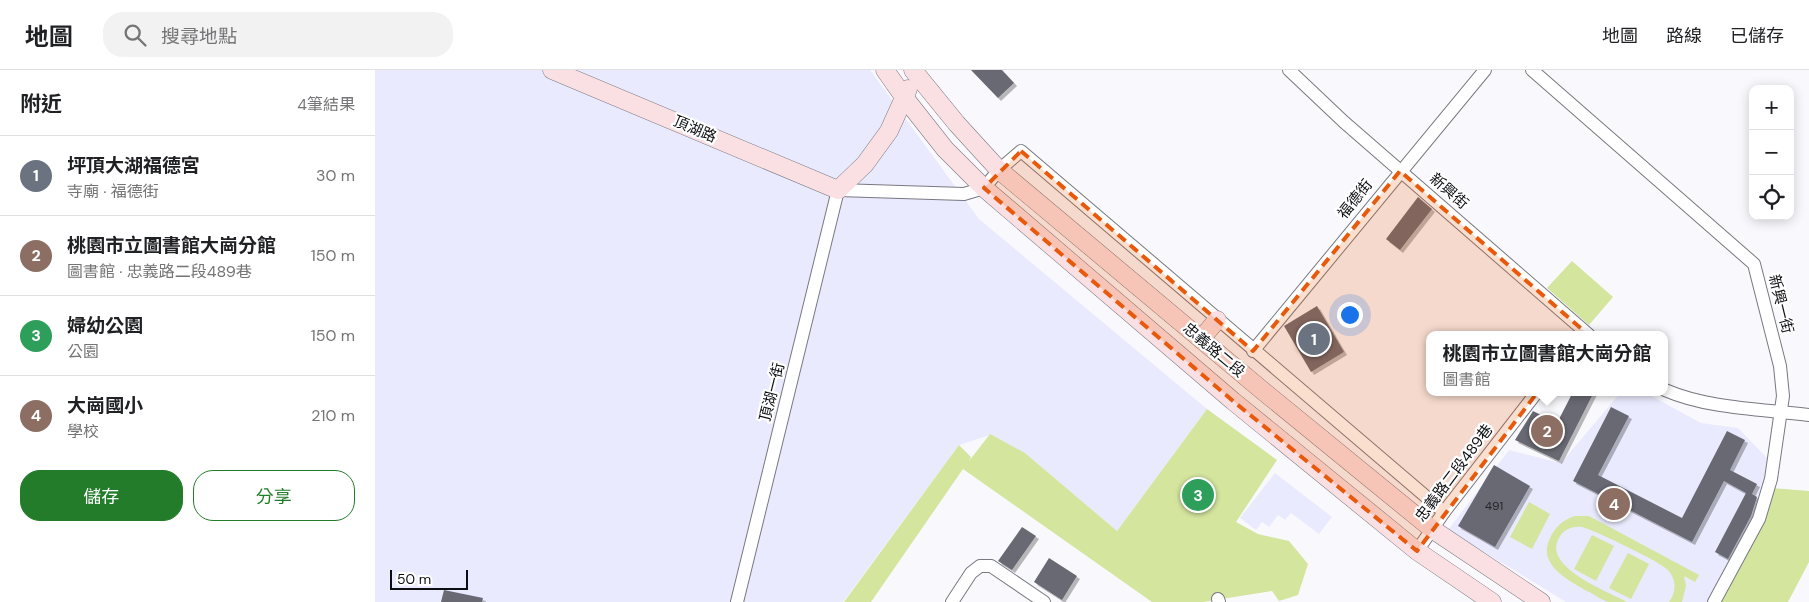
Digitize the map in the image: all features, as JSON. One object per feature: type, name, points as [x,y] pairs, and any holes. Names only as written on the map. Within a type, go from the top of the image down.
[{"type":"main road","name":"頂湖路","points":[[552,70],[838,190]]},
{"type":"main road","name":"忠義路二段","points":[[885,70],[945,148],[984,188],[1233,402],[1417,551],[1492,602]]},
{"type":"main road","points":[[838,190],[865,164],[889,131],[915,71]]},
{"type":"main road","name":"忠義路二段","points":[[915,71],[957,124],[999,170],[1432,529],[1541,602]]},
{"type":"main road","points":[[1201,339],[1217,320]]},
{"type":"street","name":"新興街","points":[[1289,70],[1344,122],[1583,331]]},
{"type":"street","name":"福德街","points":[[1253,350],[1485,70]]},
{"type":"street","name":"新興一街","points":[[1532,70],[1754,264],[1780,366],[1783,396],[1771,480],[1759,519],[1714,602]]},
{"type":"street","points":[[984,188],[999,170],[1021,151],[1444,512]]},
{"type":"street","name":"頂湖路","points":[[838,190],[964,194],[984,188]]},
{"type":"street","name":"頂湖一街","points":[[737,602],[838,190]]},
{"type":"street","points":[[1668,391],[1682,398],[1809,414]]},
{"type":"street","name":"忠義路二段489巷","points":[[1417,551],[1444,512],[1534,396]]},
{"type":"street","points":[[952,602],[971,574],[979,566],[991,566],[1044,602]]},
{"type":"highlighted area","points":[[1021,151],[1253,351],[1400,171],[1584,331],[1417,551],[1233,401],[984,188]]},
{"type":"shaded area","points":[[375,70],[870,70],[979,219],[1207,409],[1117,531],[1025,453],[990,435],[959,445],[843,602],[375,602]]},
{"type":"shaded area","points":[[1618,396],[1651,396],[1701,423],[1738,428],[1770,461],[1752,529],[1706,602],[1566,602],[1448,530],[1509,450],[1561,463]]},
{"type":"shaded area","points":[[1275,473],[1332,517],[1319,534],[1291,513],[1285,520],[1278,515],[1269,527],[1262,522],[1256,530],[1240,518]]},
{"type":"green space","points":[[1572,261],[1613,297],[1589,325],[1547,288]]},
{"type":"green space","points":[[1207,409],[1277,460],[1236,522],[1258,534],[1289,541],[1308,564],[1298,595],[1279,601],[1272,591],[1203,602],[1152,602],[963,469],[871,602],[844,602],[959,445],[971,457],[969,461],[990,434],[1025,453],[1117,531]]},
{"type":"green space","points":[[1772,488],[1809,491],[1809,562],[1788,602],[1719,602]]},
{"type":"green space","points":[[1529,502],[1550,514],[1532,549],[1510,537]]},
{"type":"green space","points":[[1575,516],[1589,516],[1699,575],[1695,582],[1684,576],[1686,586],[1682,602],[1669,602],[1675,586],[1671,574],[1663,566],[1589,529],[1578,527],[1563,532],[1556,549],[1560,559],[1568,568],[1592,585],[1627,602],[1608,602],[1603,600],[1564,577],[1551,564],[1548,556],[1547,548],[1550,538],[1557,527],[1567,519]]},
{"type":"green space","points":[[1592,535],[1614,546],[1596,581],[1574,569]]},
{"type":"green space","points":[[1628,553],[1649,564],[1631,599],[1609,588]]},
{"type":"building","points":[[971,70],[1002,70],[1014,83],[998,98]]},
{"type":"building","points":[[1418,197],[1432,209],[1400,250],[1386,239]]},
{"type":"building","points":[[1317,306],[1344,352],[1311,372],[1284,326]]},
{"type":"building","points":[[1571,396],[1592,396],[1559,461],[1515,440],[1533,411],[1557,423]]},
{"type":"building","points":[[1611,407],[1629,416],[1598,475],[1682,518],[1727,431],[1745,440],[1730,470],[1757,484],[1752,494],[1757,497],[1751,516],[1728,559],[1715,552],[1746,493],[1724,481],[1692,542],[1573,481]]},
{"type":"building","points":[[1494,465],[1530,486],[1495,547],[1458,526]]},
{"type":"building","points":[[1022,527],[1036,536],[1012,570],[998,561]]},
{"type":"building","points":[[1049,558],[1077,576],[1062,600],[1034,582]]},
{"type":"building","points":[[444,590],[483,598],[482,602],[441,602]]},
{"type":"place","name":"坪頂大湖福德宮","points":[[1314,339]]},
{"type":"place","name":"桃園市立圖書館大崗分館","points":[[1547,431]]},
{"type":"place","name":"婦幼公園","points":[[1198,495]]},
{"type":"place","name":"大崗國小","points":[[1614,504]]}]
